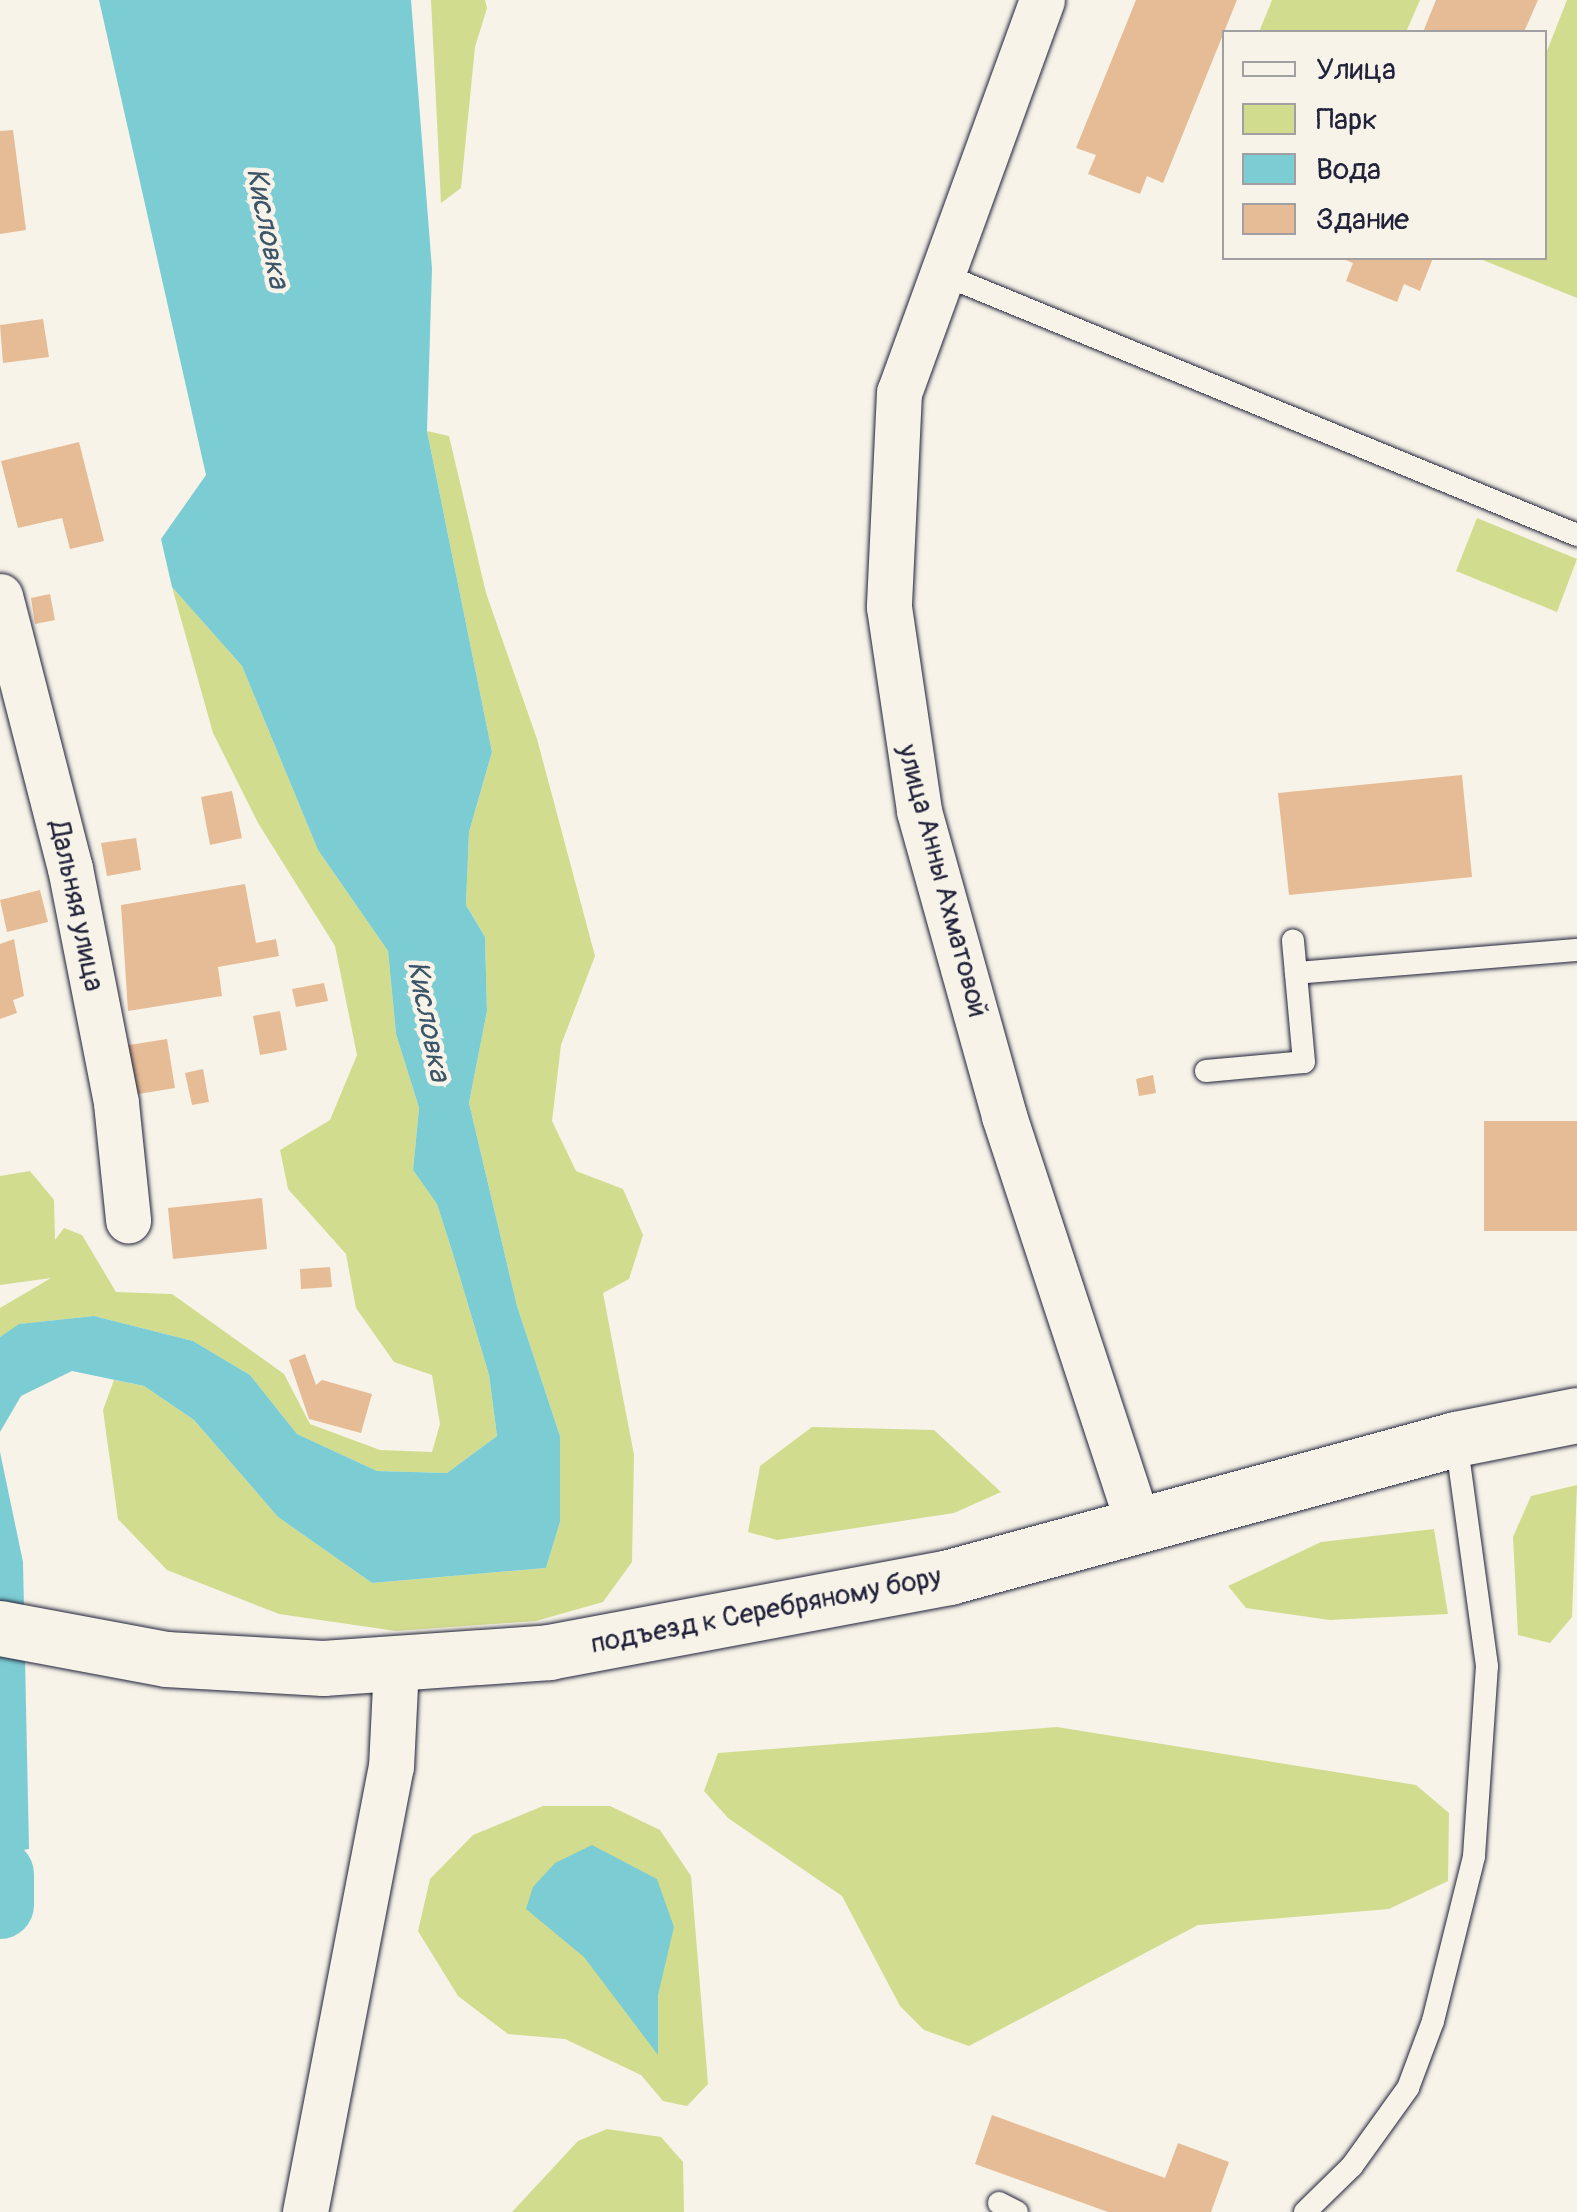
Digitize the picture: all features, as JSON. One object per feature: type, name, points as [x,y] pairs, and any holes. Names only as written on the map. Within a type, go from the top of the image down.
[{"type":"street","name":"улица Анны Ахматовой","points":[[1042,0],[937,272],[899,392],[890,466],[888,607],[907,756],[1004,1116],[1138,1524]]},
{"type":"street","name":"Дальняя улица","points":[[0,596],[70,868],[116,1103],[128,1220]]},
{"type":"street","name":"подъезд к Серебряному бору","points":[[0,1628],[106,1650],[304,1667],[396,1666],[762,1617],[1138,1524],[1456,1439],[1577,1415]]},
{"type":"street","points":[[305,2212],[391,1767],[396,1666]]},
{"type":"lane","points":[[937,272],[1577,535]]},
{"type":"lane","points":[[1206,1071],[1304,1062],[1292,940]]},
{"type":"lane","points":[[1296,973],[1577,950]]},
{"type":"lane","points":[[1305,2212],[1352,2166],[1408,2088],[1433,2022],[1474,1856],[1487,1666],[1456,1439]]},
{"type":"green space","points":[[431,0],[485,0],[487,8],[475,47],[461,188],[441,203]]},
{"type":"green space","points":[[1272,0],[1420,0],[1407,30],[1260,30]]},
{"type":"green space","points":[[1567,0],[1577,0],[1577,298],[1483,260],[1547,260],[1547,51]]},
{"type":"green space","points":[[427,431],[449,436],[486,593],[537,739],[595,956],[561,1045],[552,1121],[576,1171],[623,1189],[643,1235],[629,1279],[603,1293],[634,1455],[632,1562],[603,1602],[536,1621],[396,1631],[279,1614],[167,1570],[118,1519],[103,1410],[114,1380],[144,1386],[194,1420],[278,1517],[372,1583],[546,1568],[560,1522],[560,1436],[517,1306],[469,1103],[487,1011],[485,937],[466,905],[469,832],[492,752]]},
{"type":"green space","points":[[1477,518],[1577,559],[1557,612],[1456,571]]},
{"type":"green space","points":[[172,587],[242,666],[318,850],[388,951],[396,1034],[419,1108],[413,1170],[437,1204],[452,1251],[489,1375],[497,1436],[447,1473],[377,1471],[297,1434],[250,1375],[193,1341],[94,1316],[20,1324],[0,1337],[0,1308],[51,1278],[0,1285],[0,1176],[30,1171],[54,1200],[55,1240],[64,1228],[82,1235],[116,1292],[172,1294],[284,1374],[310,1424],[380,1450],[432,1452],[440,1424],[432,1375],[394,1362],[356,1308],[346,1254],[288,1189],[280,1150],[330,1120],[357,1055],[335,946],[258,823],[213,733]]},
{"type":"green space","points":[[812,1427],[934,1430],[1001,1492],[954,1513],[777,1540],[748,1532],[760,1466]]},
{"type":"green space","points":[[1577,1485],[1572,1617],[1550,1643],[1518,1635],[1513,1537],[1531,1496]]},
{"type":"green space","points":[[1434,1529],[1448,1614],[1330,1620],[1246,1608],[1228,1586],[1321,1542]]},
{"type":"green space","points":[[1057,1727],[1416,1785],[1449,1813],[1448,1881],[1389,1909],[1198,1925],[969,2046],[924,2030],[900,2006],[842,1896],[728,1818],[704,1791],[718,1753]]},
{"type":"green space","points":[[543,1806],[610,1806],[660,1830],[691,1876],[708,2084],[687,2106],[663,2101],[641,2075],[565,2039],[508,2034],[458,1996],[418,1931],[430,1879],[473,1835]]},
{"type":"green space","points":[[607,2129],[661,2137],[683,2162],[684,2212],[512,2212],[578,2141]]},
{"type":"water","points":[[99,0],[411,0],[432,269],[427,431],[492,752],[469,832],[466,905],[485,937],[487,1011],[469,1103],[517,1306],[560,1436],[560,1522],[546,1568],[372,1583],[278,1517],[194,1420],[144,1386],[72,1371],[21,1396],[0,1432],[0,1337],[19,1324],[94,1316],[193,1341],[250,1375],[297,1434],[377,1471],[447,1473],[497,1436],[489,1375],[452,1251],[437,1204],[413,1170],[419,1108],[396,1034],[388,951],[318,850],[242,666],[172,587],[161,539],[206,475]]},
{"type":"water","points":[[0,1452],[23,1562],[29,1849],[0,1854]]},
{"type":"water","points":[[592,1845],[657,1879],[674,1927],[658,1995],[658,2055],[584,1957],[526,1909],[533,1887],[555,1863]]},
{"type":"building","points":[[1136,0],[1237,0],[1163,183],[1147,176],[1140,194],[1088,174],[1096,155],[1076,148]]},
{"type":"building","points":[[1436,0],[1538,0],[1525,30],[1424,30]]},
{"type":"building","points":[[13,130],[26,230],[0,234],[0,131]]},
{"type":"building","points":[[1346,260],[1432,260],[1420,291],[1404,284],[1397,302],[1346,281],[1353,263]]},
{"type":"building","points":[[43,319],[49,357],[3,363],[0,325]]},
{"type":"building","points":[[79,442],[104,541],[70,549],[62,518],[18,528],[1,461]]},
{"type":"building","points":[[50,594],[55,620],[35,624],[31,598]]},
{"type":"building","points":[[1462,775],[1472,877],[1289,895],[1278,793]]},
{"type":"building","points":[[232,791],[242,838],[210,845],[201,797]]},
{"type":"building","points":[[136,838],[141,870],[107,876],[101,843]]},
{"type":"building","points":[[245,884],[256,943],[276,939],[279,956],[218,967],[222,996],[128,1011],[121,905]]},
{"type":"building","points":[[40,890],[48,922],[7,932],[0,900]]},
{"type":"building","points":[[14,939],[24,996],[13,1000],[17,1013],[0,1019],[0,944]]},
{"type":"building","points":[[324,983],[328,1001],[296,1007],[292,989]]},
{"type":"building","points":[[280,1011],[287,1050],[260,1055],[253,1016]]},
{"type":"building","points":[[167,1039],[175,1088],[132,1095],[123,1046]]},
{"type":"building","points":[[203,1069],[209,1102],[192,1105],[185,1073]]},
{"type":"building","points":[[1153,1075],[1156,1093],[1139,1096],[1136,1079]]},
{"type":"building","points":[[1484,1121],[1577,1121],[1577,1231],[1484,1231]]},
{"type":"building","points":[[262,1198],[267,1249],[173,1259],[168,1208]]},
{"type":"building","points":[[330,1267],[332,1287],[301,1289],[300,1269]]},
{"type":"building","points":[[305,1354],[316,1385],[322,1380],[372,1394],[361,1433],[309,1419],[289,1360]]},
{"type":"building","points":[[992,2115],[1165,2178],[1178,2143],[1229,2162],[1211,2212],[1108,2212],[975,2164]]},
{"type":"waterway","name":"Кисловка","points":[[0,1874],[0,1905]]}]
